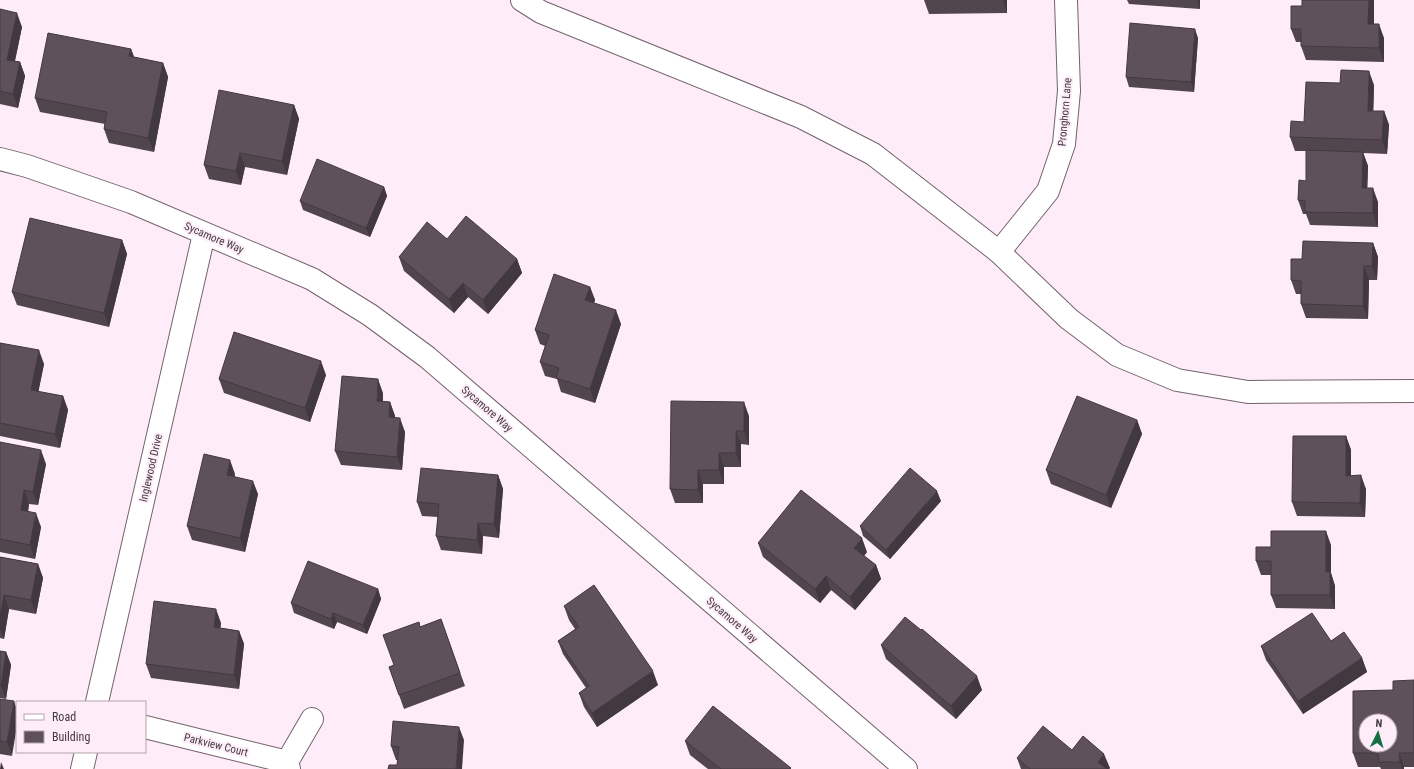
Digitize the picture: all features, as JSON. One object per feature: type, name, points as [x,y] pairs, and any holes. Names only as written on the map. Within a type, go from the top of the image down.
[{"type":"street","points":[[522,0],[542,12],[801,117],[873,154],[999,252],[1069,319],[1117,355],[1177,380],[1248,392],[1414,391]]},
{"type":"street","name":"Pronghorn Lane","points":[[999,252],[1048,191],[1064,144],[1068,91],[1066,0]]},
{"type":"street","name":"Sycamore Way","points":[[0,159],[27,166],[131,202],[312,279],[370,315],[427,357],[906,769]]},
{"type":"street","name":"Inglewood Drive","points":[[97,701],[204,234]]},
{"type":"street","name":"Parkview Court","points":[[146,728],[288,766],[312,719]]},
{"type":"street","points":[[82,769],[86,753]]},
{"type":"building","points":[[1302,0],[1369,0],[1368,24],[1379,24],[1379,48],[1301,46],[1301,29],[1291,29],[1291,6],[1302,6]]},
{"type":"building","points":[[0,9],[17,13],[7,60],[20,62],[13,94],[0,91]]},
{"type":"building","points":[[1130,23],[1195,29],[1191,82],[1126,77]]},
{"type":"building","points":[[48,33],[131,49],[129,56],[163,63],[148,138],[104,129],[107,112],[35,98]]},
{"type":"building","points":[[1341,70],[1369,71],[1368,111],[1384,111],[1382,140],[1290,137],[1291,121],[1304,122],[1306,82],[1340,83]]},
{"type":"building","points":[[219,90],[294,105],[282,161],[240,153],[236,171],[204,165]]},
{"type":"building","points":[[1306,150],[1363,152],[1362,188],[1373,188],[1373,213],[1305,212],[1305,201],[1298,200],[1299,180],[1306,181]]},
{"type":"building","points":[[317,159],[384,187],[366,228],[300,201]]},
{"type":"building","points":[[466,216],[517,259],[483,300],[463,283],[449,299],[399,257],[427,222],[447,239]]},
{"type":"building","points":[[30,218],[122,240],[104,313],[12,292]]},
{"type":"building","points":[[1303,241],[1373,243],[1372,266],[1364,266],[1363,306],[1301,304],[1301,281],[1291,280],[1291,259],[1302,259]]},
{"type":"building","points":[[554,274],[590,287],[585,300],[616,310],[590,389],[556,378],[559,368],[540,362],[549,335],[535,330]]},
{"type":"building","points":[[234,332],[321,361],[305,408],[219,379]]},
{"type":"building","points":[[0,343],[39,350],[31,390],[63,396],[55,434],[0,423]]},
{"type":"building","points":[[342,376],[378,379],[377,401],[390,402],[389,417],[400,418],[397,457],[335,451]]},
{"type":"building","points":[[1077,396],[1137,420],[1106,495],[1046,470]]},
{"type":"building","points":[[671,401],[744,402],[744,431],[736,431],[736,453],[719,453],[719,470],[698,470],[698,490],[670,489]]},
{"type":"building","points":[[1293,436],[1346,436],[1346,476],[1361,475],[1360,503],[1292,502]]},
{"type":"building","points":[[0,442],[41,450],[33,492],[24,490],[21,510],[36,513],[30,545],[0,539]]},
{"type":"building","points":[[204,454],[230,460],[227,475],[253,481],[240,538],[187,526]]},
{"type":"building","points":[[421,468],[498,475],[494,524],[478,523],[477,540],[436,536],[439,504],[417,502]]},
{"type":"building","points":[[910,468],[937,491],[886,550],[860,526]]},
{"type":"building","points":[[801,490],[862,538],[854,548],[876,565],[850,597],[826,576],[815,589],[758,543]]},
{"type":"building","points":[[1271,531],[1326,531],[1326,572],[1330,572],[1330,595],[1271,595],[1271,561],[1256,561],[1256,547],[1271,547]]},
{"type":"building","points":[[0,557],[38,564],[31,600],[4,595],[0,618]]},
{"type":"building","points":[[308,561],[378,589],[363,625],[333,613],[331,619],[291,603]]},
{"type":"building","points":[[594,585],[653,671],[592,713],[579,693],[589,686],[558,641],[579,627],[564,606]]},
{"type":"building","points":[[154,601],[216,609],[214,627],[239,631],[234,675],[146,664]]},
{"type":"building","points":[[1312,613],[1331,641],[1344,632],[1362,658],[1298,701],[1261,646]]},
{"type":"building","points":[[905,617],[921,630],[922,629],[977,676],[951,706],[881,645]]},
{"type":"building","points":[[441,619],[460,673],[399,695],[389,667],[394,665],[383,635],[419,622],[420,627]]},
{"type":"building","points":[[0,651],[6,652],[1,686],[0,685]]},
{"type":"building","points":[[1414,680],[1414,753],[1399,753],[1400,762],[1379,762],[1378,753],[1398,753],[1398,713],[1358,713],[1358,753],[1353,753],[1353,691],[1393,690],[1393,681]]},
{"type":"building","points":[[0,699],[14,701],[7,742],[0,741]]},
{"type":"building","points":[[713,706],[791,768],[721,769],[685,741]]},
{"type":"building","points":[[393,721],[459,727],[456,769],[388,769],[389,765],[397,765],[399,747],[391,746]]},
{"type":"building","points":[[1043,726],[1072,750],[1083,736],[1104,754],[1098,762],[1107,769],[1030,769],[1017,758]]}]
